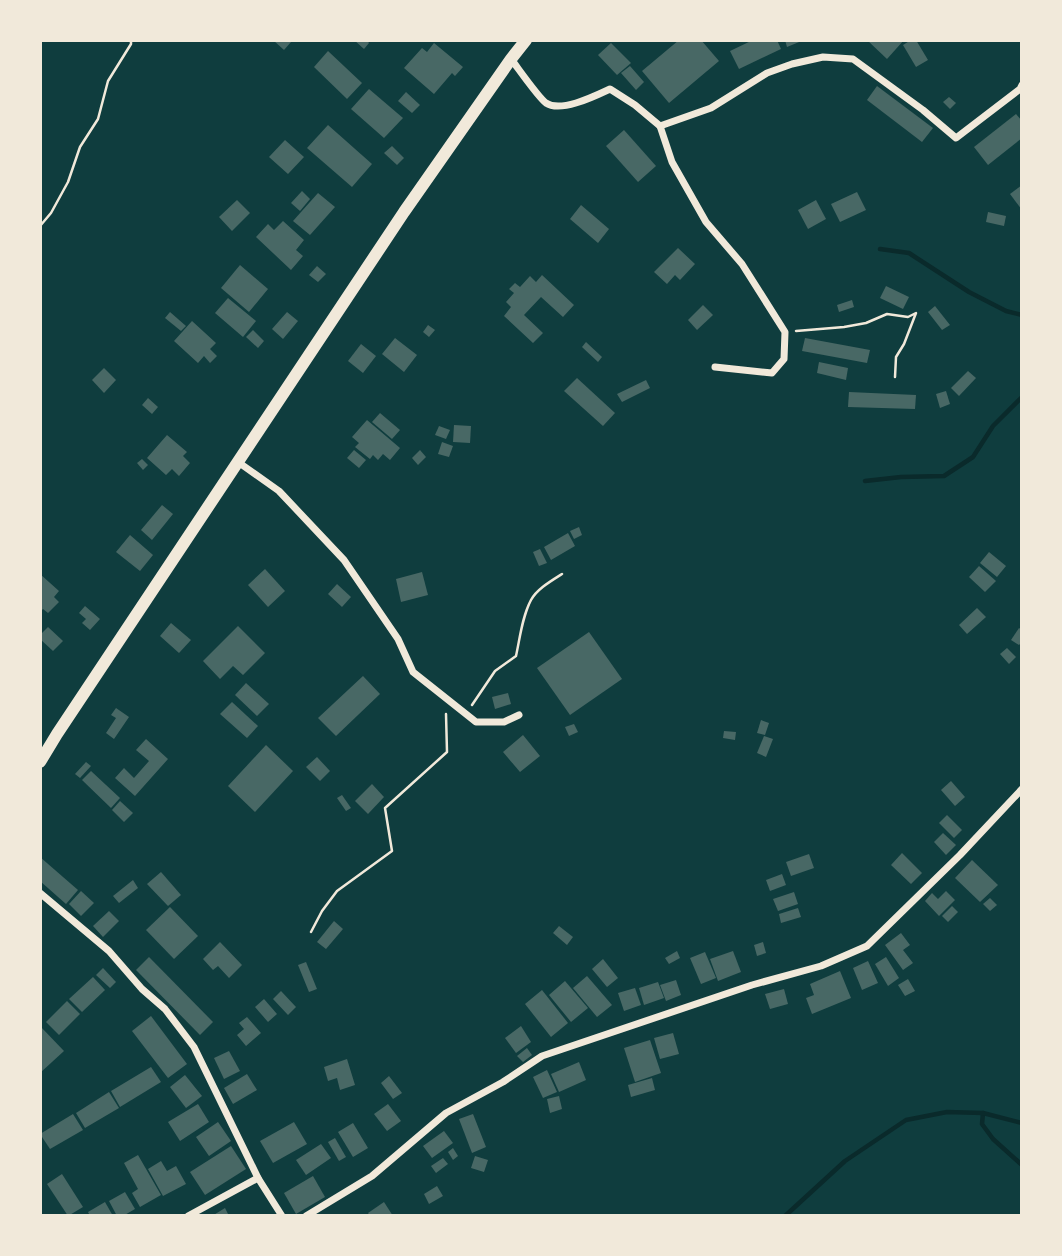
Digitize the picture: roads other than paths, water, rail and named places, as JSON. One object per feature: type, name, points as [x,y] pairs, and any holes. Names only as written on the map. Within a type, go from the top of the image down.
[{"type":"main road","points":[[40,762],[404,212],[526,40]]},
{"type":"street","points":[[660,126],[711,107],[767,73],[822,57],[853,59],[923,110],[956,138],[1022,85]]},
{"type":"street","points":[[511,59],[546,103],[556,106],[579,102],[610,89],[660,126],[672,162],[706,222],[741,264],[785,332],[784,359],[772,373],[715,367]]},
{"type":"street","points":[[238,462],[279,491],[344,560],[398,639],[413,672],[476,722],[504,723],[519,715]]},
{"type":"street","points":[[306,1216],[372,1176],[446,1113],[503,1082],[542,1056],[752,985],[821,965],[867,946],[960,855],[1022,789]]},
{"type":"street","points":[[40,894],[109,951],[142,989],[173,1018],[194,1047],[258,1178],[282,1216]]},
{"type":"street","points":[[188,1216],[258,1178]]},
{"type":"waterway","points":[[880,249],[909,253],[969,292],[1006,311],[1022,315]]},
{"type":"waterway","points":[[865,481],[944,476],[973,457],[993,426],[1022,397]]},
{"type":"waterway","points":[[785,1216],[845,1161],[906,1120],[947,1112],[983,1113],[1022,1123]]},
{"type":"waterway","points":[[983,1113],[982,1124],[993,1139],[1022,1165]]}]
